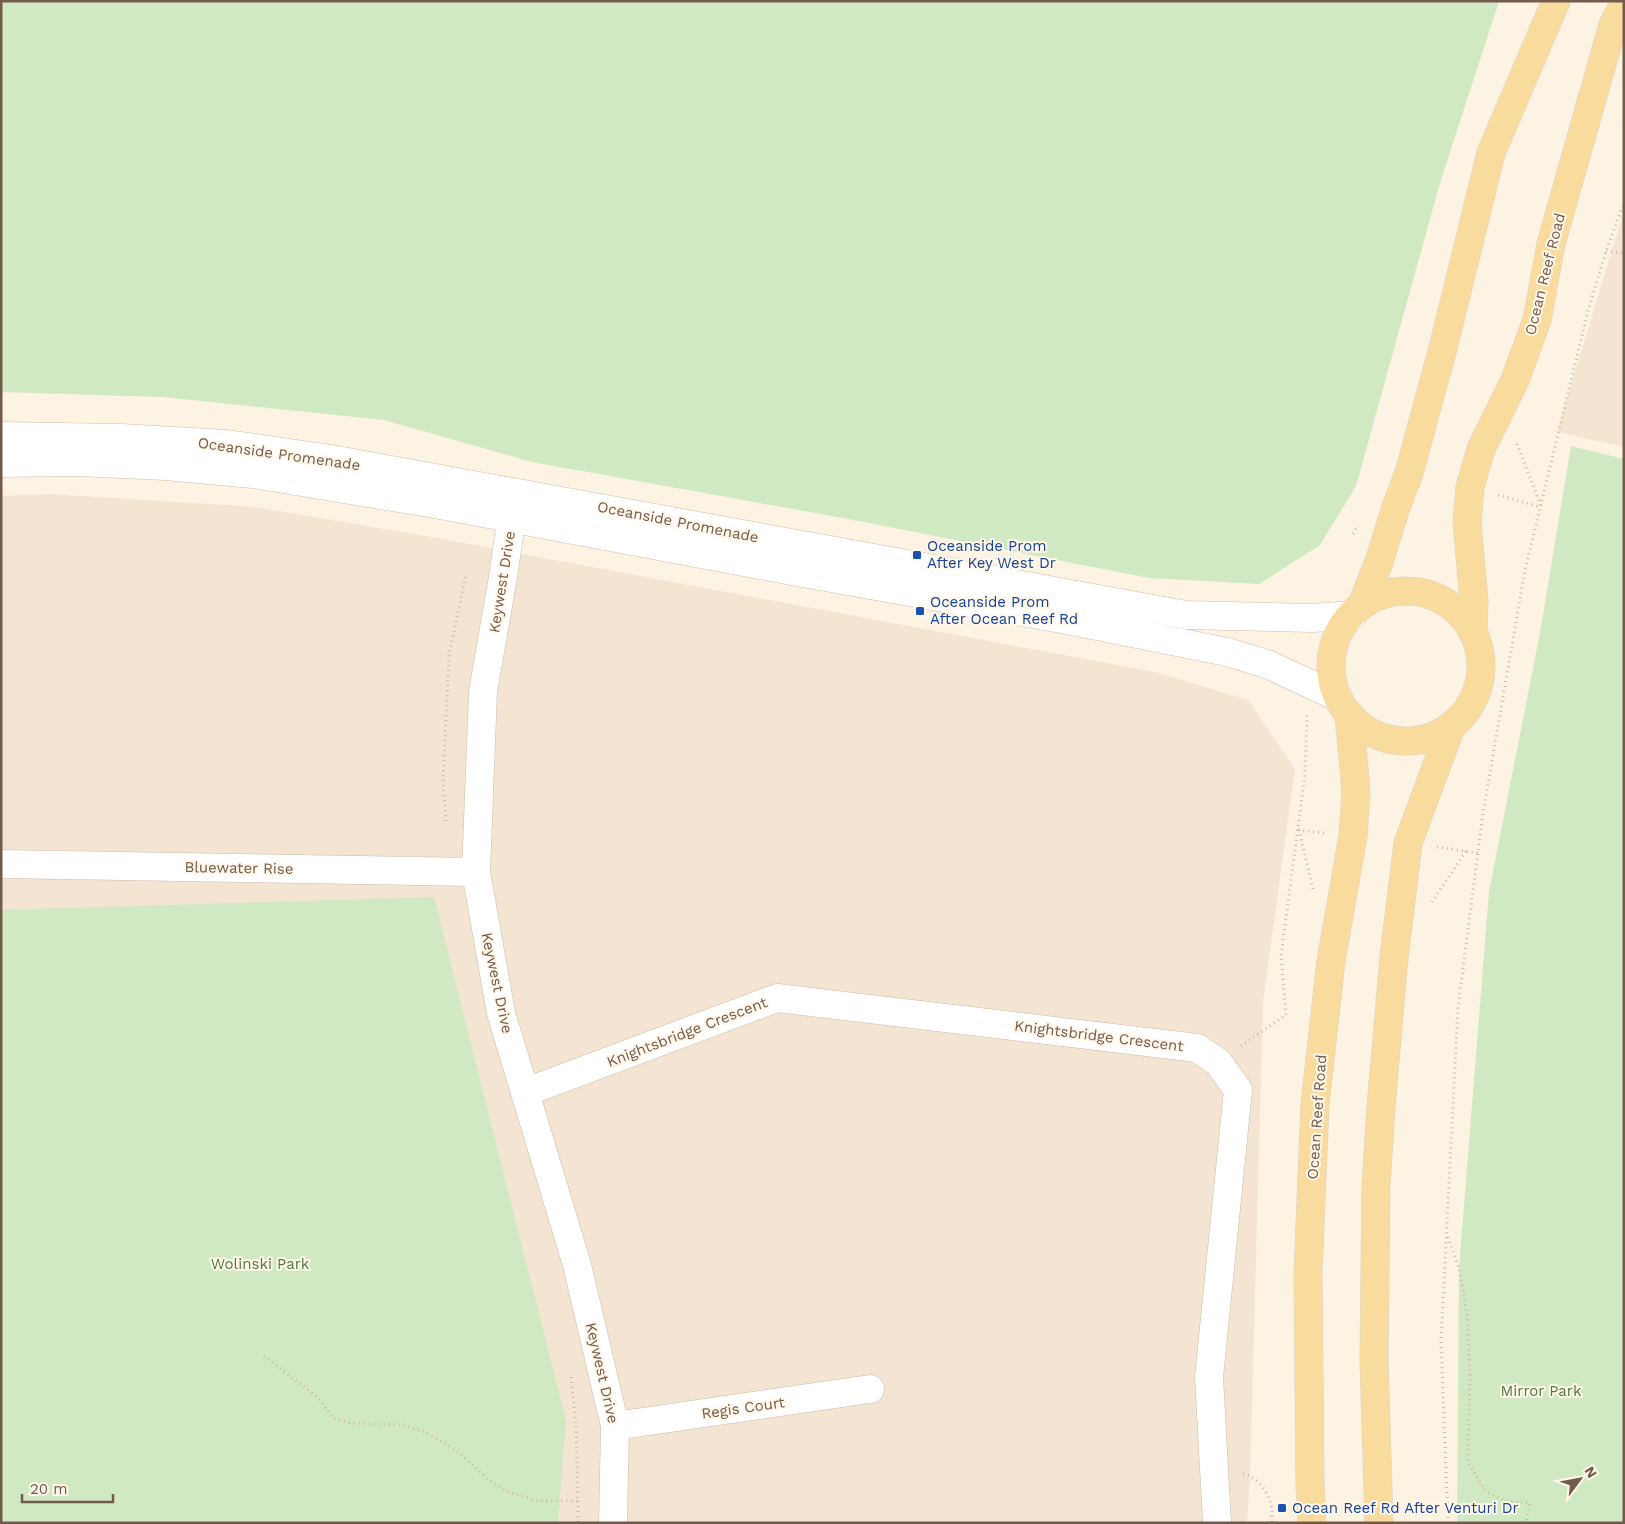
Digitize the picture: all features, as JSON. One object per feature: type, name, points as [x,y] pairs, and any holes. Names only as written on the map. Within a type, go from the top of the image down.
[{"type":"main road","points":[[1358,608],[1390,593],[1404,591],[1418,592],[1445,601],[1461,615],[1473,633],[1479,648],[1480,680],[1476,696],[1467,710],[1451,727],[1428,738],[1411,741],[1376,735],[1366,729],[1344,705],[1333,682],[1332,658],[1335,642],[1342,628],[1358,608],[1379,562],[1409,473],[1443,348],[1491,152],[1556,1]]},
{"type":"main road","name":"Ocean Reef Road","points":[[1473,633],[1474,601],[1468,524],[1470,487],[1481,449],[1515,380],[1537,320],[1550,244],[1613,26],[1624,4]]},
{"type":"main road","name":"Ocean Reef Road","points":[[1312,1523],[1308,1273],[1315,1104],[1331,961],[1353,836],[1356,792],[1344,705]]},
{"type":"main road","points":[[1379,1523],[1374,1360],[1376,1186],[1394,956],[1408,843],[1451,727]]},
{"type":"street","name":"Oceanside Promenade","points":[[1,436],[120,438],[227,444],[331,459],[1186,615],[1314,618],[1358,608]]},
{"type":"street","name":"Oceanside Promenade","points":[[1,463],[78,462],[165,466],[253,474],[435,504],[1039,615],[1226,652],[1266,664],[1344,705]]},
{"type":"street","name":"Keywest Drive","points":[[516,492],[483,692],[476,872],[500,1013],[578,1265],[616,1426],[612,1523]]},
{"type":"street","name":"Bluewater Rise","points":[[1,864],[476,872]]},
{"type":"street","name":"Knightsbridge Crescent","points":[[526,1092],[777,998],[1197,1048],[1218,1062],[1238,1090],[1209,1378],[1217,1523]]},
{"type":"street","name":"Regis Court","points":[[616,1426],[870,1389]]},
{"type":"path","points":[[1448,1523],[1442,1340],[1458,1008],[1483,813],[1524,579],[1588,311],[1606,251],[1624,202]]},
{"type":"path","points":[[1606,251],[1624,253]]},
{"type":"path","points":[[1502,406],[1541,507]]},
{"type":"path","points":[[447,822],[443,782],[449,655],[466,574]]},
{"type":"path","points":[[1218,1062],[1286,1015],[1282,956],[1305,774],[1307,715],[1300,710]]},
{"type":"path","points":[[1447,1234],[1459,1268],[1467,1314],[1470,1375],[1468,1462],[1486,1492],[1506,1501],[1530,1503],[1526,1523]]},
{"type":"path","points":[[264,1356],[316,1396],[334,1419],[350,1423],[404,1425],[427,1433],[456,1450],[490,1481],[506,1492],[538,1501],[578,1500]]},
{"type":"path","points":[[570,1370],[576,1426],[578,1523]]},
{"type":"path","points":[[1214,1477],[1250,1475],[1269,1497],[1272,1509],[1272,1523]]},
{"type":"shaded area","points":[[1624,210],[1624,447],[1557,432]]},
{"type":"shaded area","points":[[51,494],[255,507],[432,537],[1155,672],[1248,700],[1295,769],[1263,1002],[1250,1475],[1247,1523],[1,1523],[1,496]]},
{"type":"green space","points":[[1,1],[1499,1],[1440,183],[1356,486],[1320,545],[1259,584],[1149,578],[843,518],[532,462],[384,420],[163,397],[1,392]]},
{"type":"green space","name":"Mirror Park","points":[[1571,446],[1624,459],[1624,1523],[1457,1523],[1459,1268],[1489,892],[1540,633]]},
{"type":"green space","name":"Wolinski Park","points":[[434,897],[566,1421],[558,1523],[1,1523],[1,910]]},
{"type":"place","name":"Oceanside Prom After Key West Dr","points":[[917,555]]},
{"type":"place","name":"Oceanside Prom After Ocean Reef Rd","points":[[920,611]]},
{"type":"place","name":"Ocean Reef Rd After Venturi Dr","points":[[1282,1508]]}]
